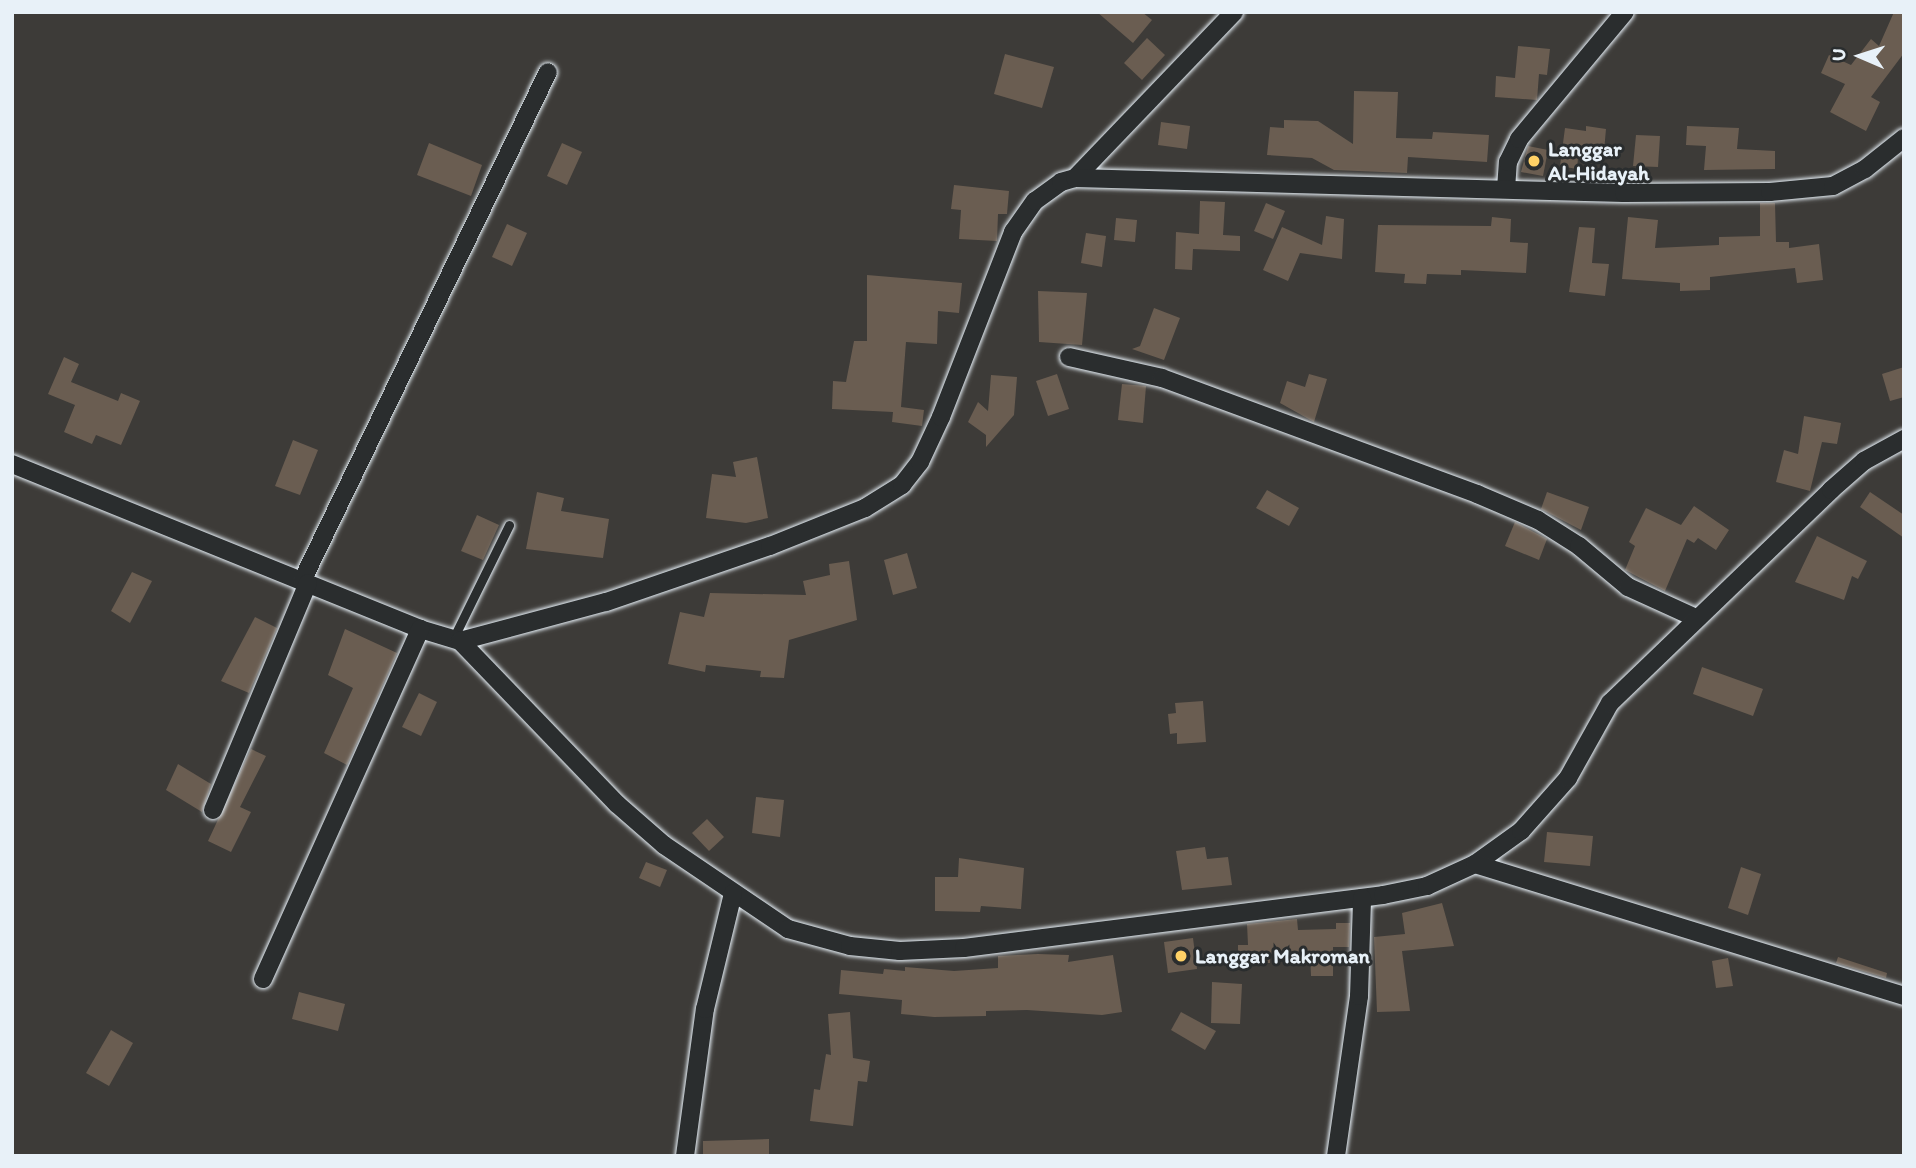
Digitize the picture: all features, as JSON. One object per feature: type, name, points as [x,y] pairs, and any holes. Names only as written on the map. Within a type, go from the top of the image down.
[{"type":"street","points":[[1075,178],[1234,12]]},
{"type":"street","points":[[1506,189],[1508,162],[1519,139],[1625,12]]},
{"type":"street","points":[[213,810],[305,582],[548,72]]},
{"type":"street","points":[[456,640],[606,602],[770,546],[855,513],[902,485],[920,462],[941,418],[1013,232],[1048,189],[1075,178],[1637,193],[1815,189],[1847,180],[1904,138]]},
{"type":"street","points":[[1069,357],[1162,378],[1477,494],[1538,520],[1579,545],[1628,587],[1696,618]]},
{"type":"street","points":[[12,464],[420,629],[456,640],[617,804],[664,845],[788,929],[850,946],[900,951],[964,948],[1362,898],[1427,886],[1475,864],[1537,813],[1568,778],[1610,703],[1696,618],[1864,461],[1904,439]]},
{"type":"street","points":[[263,979],[420,629]]},
{"type":"street","points":[[1475,864],[1904,996]]},
{"type":"street","points":[[685,1156],[705,1009],[733,893]]},
{"type":"street","points":[[1336,1156],[1359,996],[1362,898]]},
{"type":"lane","points":[[456,640],[509,526]]},
{"type":"building","points":[[1097,12],[1142,12],[1152,20],[1133,43]]},
{"type":"building","points":[[1894,12],[1904,12],[1904,53],[1871,97],[1880,102],[1866,131],[1830,112],[1845,84],[1821,73],[1829,55],[1851,65],[1871,39],[1879,46]]},
{"type":"building","points":[[1147,38],[1165,55],[1142,80],[1124,63]]},
{"type":"building","points":[[1518,46],[1550,49],[1547,75],[1539,74],[1537,100],[1495,97],[1496,76],[1515,78]]},
{"type":"building","points":[[1005,54],[1054,67],[1042,108],[994,94]]},
{"type":"building","points":[[1354,91],[1398,92],[1396,138],[1432,139],[1433,132],[1489,135],[1487,162],[1408,157],[1407,173],[1334,170],[1312,158],[1267,155],[1270,127],[1284,128],[1284,120],[1318,121],[1353,144]]},
{"type":"building","points":[[1161,122],[1190,126],[1187,149],[1158,145]]},
{"type":"building","points":[[1586,126],[1606,129],[1603,162],[1578,158],[1577,169],[1560,166],[1565,128],[1586,131]]},
{"type":"building","points":[[1687,126],[1739,128],[1737,149],[1775,151],[1775,169],[1704,170],[1706,146],[1686,145]]},
{"type":"building","points":[[1636,135],[1660,136],[1658,167],[1633,166]]},
{"type":"building","points":[[429,143],[482,165],[471,196],[417,175]]},
{"type":"building","points":[[562,143],[582,152],[567,185],[547,176]]},
{"type":"building","name":"Langgar Al-Hidayah","points":[[1528,146],[1548,150],[1543,176],[1521,172]]},
{"type":"building","points":[[954,185],[1009,191],[1007,214],[998,214],[997,241],[959,239],[961,210],[951,209]]},
{"type":"building","points":[[1200,201],[1225,202],[1223,235],[1240,236],[1240,251],[1193,249],[1192,270],[1175,269],[1176,232],[1199,234]]},
{"type":"building","points":[[1266,203],[1285,211],[1273,239],[1254,231]]},
{"type":"building","points":[[1760,203],[1775,203],[1776,242],[1789,242],[1789,248],[1819,244],[1823,280],[1797,283],[1795,268],[1710,277],[1710,290],[1680,291],[1680,283],[1622,279],[1628,217],[1658,220],[1655,248],[1719,245],[1719,237],[1760,236]]},
{"type":"building","points":[[1326,216],[1344,219],[1342,259],[1300,253],[1288,281],[1263,270],[1282,227],[1322,245]]},
{"type":"building","points":[[1492,217],[1511,219],[1510,242],[1528,243],[1526,273],[1461,270],[1461,275],[1427,274],[1426,284],[1404,283],[1405,274],[1375,272],[1378,225],[1491,226]]},
{"type":"building","points":[[1116,218],[1137,220],[1135,242],[1114,240]]},
{"type":"building","points":[[507,224],[527,233],[512,266],[492,257]]},
{"type":"building","points":[[1579,227],[1595,228],[1592,263],[1609,264],[1605,296],[1569,292]]},
{"type":"building","points":[[1086,233],[1106,236],[1102,267],[1081,263]]},
{"type":"building","points":[[867,275],[962,283],[959,313],[938,311],[937,344],[906,342],[901,407],[924,410],[922,426],[892,422],[893,412],[832,409],[833,381],[846,382],[854,341],[867,341]]},
{"type":"building","points":[[1038,291],[1087,293],[1082,345],[1039,342]]},
{"type":"building","points":[[1154,308],[1180,318],[1164,360],[1132,349],[1140,346]]},
{"type":"building","points":[[64,357],[79,364],[71,382],[118,401],[121,393],[140,401],[121,445],[96,435],[92,444],[64,432],[75,405],[48,394]]},
{"type":"building","points":[[1904,367],[1904,397],[1890,401],[1882,374]]},
{"type":"building","points":[[1057,374],[1069,409],[1048,416],[1036,381]]},
{"type":"building","points":[[1309,374],[1327,379],[1314,422],[1280,403],[1287,381],[1305,387]]},
{"type":"building","points":[[991,375],[1017,377],[1014,415],[986,447],[986,435],[968,422],[978,402],[988,411]]},
{"type":"building","points":[[1122,384],[1146,386],[1143,423],[1118,420]]},
{"type":"building","points":[[1804,416],[1841,423],[1837,444],[1822,442],[1810,491],[1776,482],[1784,450],[1798,454]]},
{"type":"building","points":[[293,440],[318,450],[300,495],[275,486]]},
{"type":"building","points":[[757,457],[768,518],[746,523],[706,518],[712,474],[736,477],[733,462]]},
{"type":"building","points":[[1267,490],[1299,508],[1289,526],[1256,508]]},
{"type":"building","points":[[537,492],[564,498],[561,511],[609,519],[603,558],[526,549]]},
{"type":"building","points":[[1547,492],[1589,507],[1581,530],[1541,509]]},
{"type":"building","points":[[1870,492],[1904,515],[1904,538],[1860,507]]},
{"type":"building","points":[[1694,506],[1729,530],[1716,550],[1698,538],[1694,543],[1687,539],[1665,591],[1625,570],[1635,546],[1629,542],[1646,508],[1681,525]]},
{"type":"building","points":[[477,515],[499,525],[483,560],[461,551]]},
{"type":"building","points":[[1515,522],[1547,539],[1539,560],[1505,546]]},
{"type":"building","points":[[1817,536],[1867,561],[1858,579],[1852,576],[1844,600],[1795,582]]},
{"type":"building","points":[[907,553],[917,588],[893,595],[884,560]]},
{"type":"building","points":[[849,561],[857,620],[789,640],[784,678],[760,677],[761,671],[706,665],[705,672],[668,664],[680,612],[704,617],[710,593],[806,595],[803,581],[830,575],[829,564]]},
{"type":"building","points":[[132,572],[152,581],[130,623],[111,611]]},
{"type":"building","points":[[255,617],[277,628],[249,693],[221,681]]},
{"type":"building","points":[[345,629],[397,653],[347,765],[324,753],[353,688],[328,675]]},
{"type":"building","points":[[1702,667],[1763,689],[1753,716],[1693,694]]},
{"type":"building","points":[[419,693],[437,702],[421,736],[402,727]]},
{"type":"building","points":[[1203,701],[1206,742],[1177,744],[1177,733],[1170,734],[1168,714],[1176,713],[1175,703]]},
{"type":"building","points":[[251,749],[266,756],[240,807],[251,812],[231,852],[208,841]]},
{"type":"building","points":[[178,764],[211,784],[202,812],[166,790]]},
{"type":"building","points":[[756,797],[784,800],[780,837],[752,833]]},
{"type":"building","points":[[707,819],[724,837],[709,851],[692,833]]},
{"type":"building","points":[[1547,832],[1593,836],[1590,866],[1544,862]]},
{"type":"building","points":[[1205,847],[1207,859],[1228,857],[1232,885],[1182,890],[1176,851]]},
{"type":"building","points":[[959,858],[1024,868],[1021,909],[981,906],[980,912],[935,911],[935,877],[958,877]]},
{"type":"building","points":[[646,862],[667,870],[660,887],[639,878]]},
{"type":"building","points":[[1741,867],[1761,874],[1748,915],[1728,908]]},
{"type":"building","points":[[1442,903],[1454,946],[1402,951],[1410,1011],[1377,1012],[1374,937],[1405,934],[1402,913]]},
{"type":"building","points":[[1297,919],[1298,930],[1336,929],[1336,923],[1350,923],[1349,947],[1333,947],[1333,976],[1311,976],[1310,953],[1270,954],[1270,963],[1238,963],[1238,945],[1248,945],[1247,924]]},
{"type":"building","name":"Langgar Makroman","points":[[1193,938],[1197,969],[1168,973],[1164,942]]},
{"type":"building","points":[[1069,955],[1068,962],[1113,955],[1122,1012],[1102,1015],[1027,1010],[986,1011],[986,1016],[934,1017],[901,1014],[902,1000],[839,994],[841,970],[883,974],[884,969],[905,971],[905,967],[954,971],[998,968],[998,956]]},
{"type":"building","points":[[1838,957],[1887,973],[1886,978],[1836,963]]},
{"type":"building","points":[[1728,958],[1733,986],[1716,988],[1712,961]]},
{"type":"building","points":[[1212,982],[1242,984],[1240,1024],[1211,1023]]},
{"type":"building","points":[[299,992],[345,1004],[338,1031],[292,1019]]},
{"type":"building","points":[[850,1012],[853,1058],[870,1061],[867,1082],[858,1081],[853,1126],[810,1121],[814,1089],[820,1090],[826,1054],[831,1055],[828,1014]]},
{"type":"building","points":[[1181,1012],[1216,1031],[1205,1050],[1171,1030]]},
{"type":"building","points":[[111,1030],[133,1043],[109,1086],[86,1073]]},
{"type":"building","points":[[769,1139],[769,1156],[703,1156],[703,1141]]},
{"type":"place","name":"Langgar Al-Hidayah","points":[[1534,161]]},
{"type":"place","name":"Langgar Makroman","points":[[1181,956]]}]
